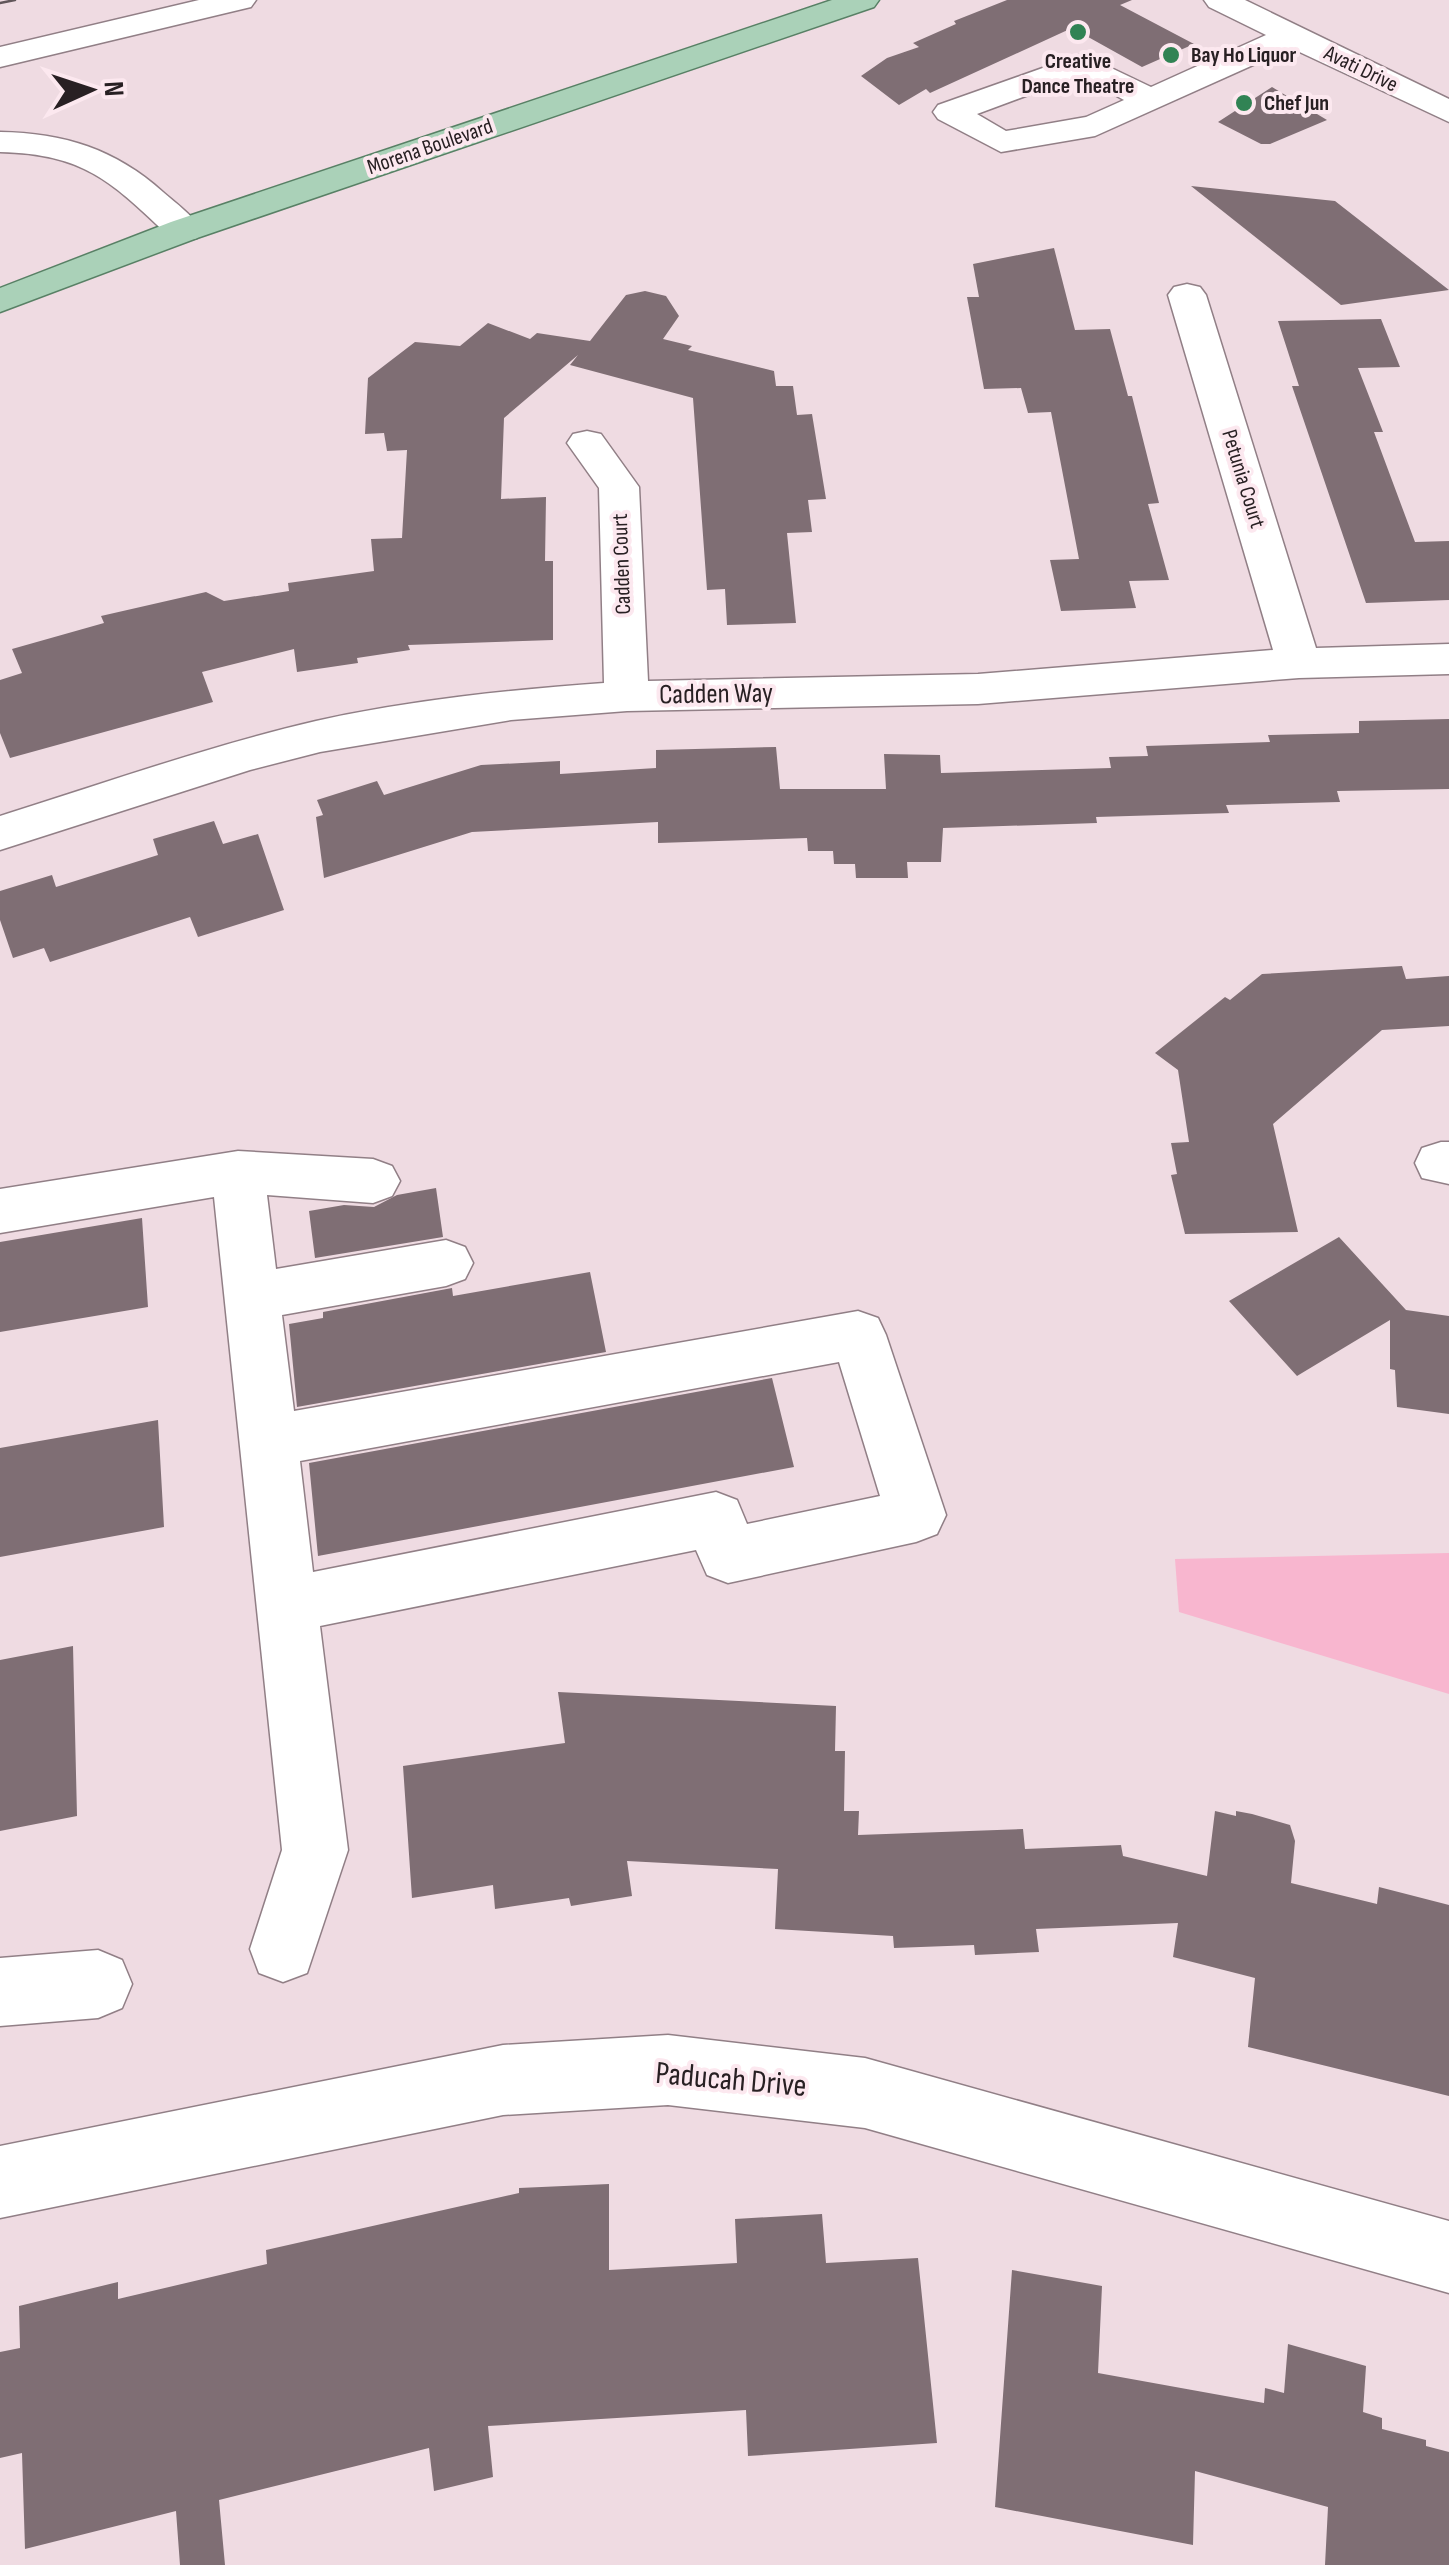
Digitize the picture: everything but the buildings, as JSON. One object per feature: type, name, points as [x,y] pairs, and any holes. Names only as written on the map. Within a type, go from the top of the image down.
[{"type":"main road","name":"Morena Boulevard","points":[[0,301],[184,230],[863,0]]},
{"type":"street","points":[[0,58],[240,0]]},
{"type":"street","name":"Avati Drive","points":[[1220,0],[1449,112]]},
{"type":"street","points":[[1150,100],[1082,64],[950,112],[1001,142],[1095,126],[1292,35]]},
{"type":"street","points":[[0,142],[72,148],[118,169],[184,230]]},
{"type":"street","name":"Petunia Court","points":[[1187,296],[1299,663]]},
{"type":"street","name":"Cadden Court","points":[[588,443],[619,487],[628,696]]},
{"type":"street","name":"Cadden Way","points":[[0,833],[241,756],[320,736],[511,705],[628,696],[978,688],[1299,663],[1449,659]]},
{"type":"street","points":[[238,1172],[315,1850],[284,1949]]},
{"type":"street","points":[[0,1211],[238,1172],[372,1181]]},
{"type":"street","points":[[252,1297],[446,1263]]},
{"type":"street","points":[[268,1441],[858,1335],[916,1515],[728,1556],[716,1519],[286,1605]]},
{"type":"street","points":[[0,1992],[98,1984]]},
{"type":"street","name":"Paducah Drive","points":[[0,2182],[503,2080],[668,2070],[865,2092],[1449,2257]]},
{"type":"shaded area","points":[[1449,1553],[1449,1694],[1179,1612],[1175,1559]]},
{"type":"tram line","points":[[0,3],[15,0]]},
{"type":"place","name":"Creative Dance Theatre","points":[[1078,32]]},
{"type":"place","name":"Bay Ho Liquor","points":[[1171,55]]},
{"type":"place","name":"Chef Jun","points":[[1244,103]]}]
